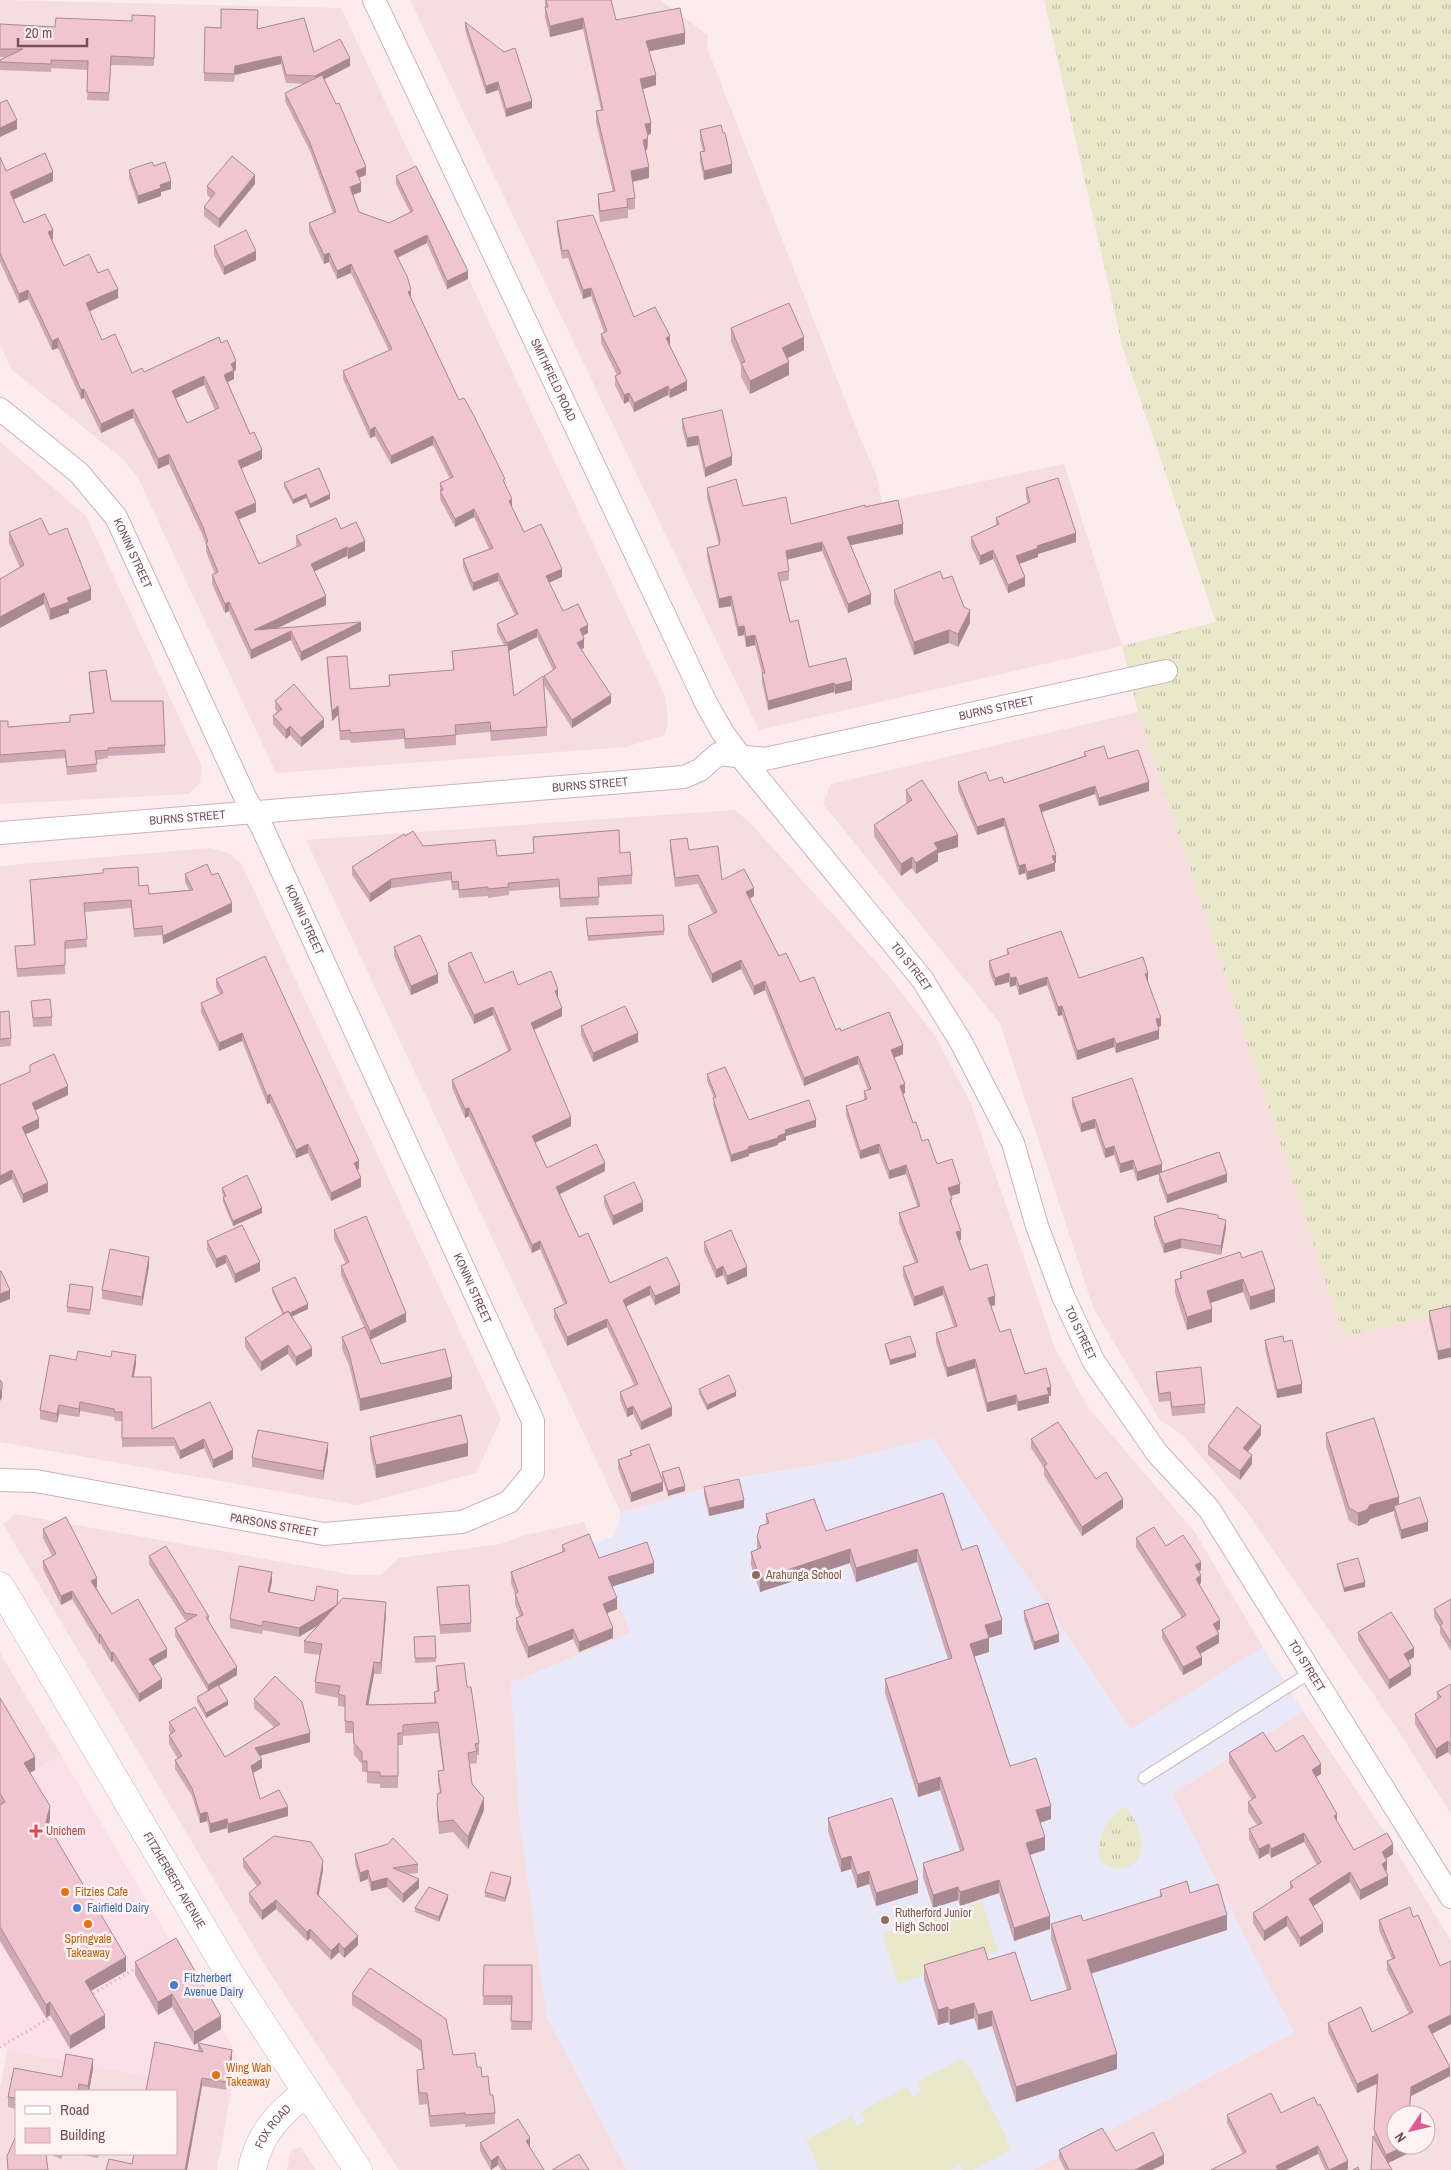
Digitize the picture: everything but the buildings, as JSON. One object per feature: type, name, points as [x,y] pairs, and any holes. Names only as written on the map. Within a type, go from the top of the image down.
[{"type":"main road","name":"FITZHERBERT AVENUE","points":[[0,1586],[231,1976],[358,2170]]},
{"type":"main road","name":"FOX ROAD","points":[[252,2170],[260,2142],[272,2124],[284,2109],[307,2092]]},
{"type":"street","name":"SMITHFIELD ROAD","points":[[374,0],[706,704],[740,756]]},
{"type":"street","name":"KONINI STREET","points":[[0,409],[79,473],[116,517],[533,1421],[533,1473]]},
{"type":"street","name":"BURNS STREET","points":[[0,832],[676,778],[700,770],[718,754],[766,759],[1166,671]]},
{"type":"street","name":"TOI STREET","points":[[740,756],[922,979],[965,1049],[1013,1143],[1040,1235],[1063,1296],[1094,1362],[1157,1453],[1209,1509],[1451,1897]]},
{"type":"street","name":"PARSONS STREET","points":[[0,1480],[36,1481],[324,1534],[462,1522],[509,1502],[533,1473]]},
{"type":"lane","points":[[1144,1778],[1311,1672]]},
{"type":"path","points":[[87,1997],[145,1963]]},
{"type":"path","points":[[0,2048],[62,2011]]},
{"type":"shaded area","points":[[0,0],[341,8],[666,698],[668,724],[664,735],[626,747],[276,773],[138,478],[123,459],[12,370],[0,344]]},
{"type":"shaded area","points":[[410,0],[660,0],[708,35],[707,48],[860,438],[876,474],[882,503],[1064,464],[1122,646],[759,730]]},
{"type":"shaded area","points":[[0,442],[86,516],[202,767],[200,783],[189,794],[0,804]]},
{"type":"shaded area","points":[[1138,712],[1344,1337],[1451,1311],[1451,1814],[1396,1727],[1244,1508],[1184,1436],[1160,1420],[1093,1307],[1000,1023],[823,804],[831,784]]},
{"type":"shaded area","points":[[735,810],[753,826],[888,975],[936,1037],[971,1104],[1055,1348],[1088,1407],[1194,1531],[1263,1647],[1131,1730],[1047,1606],[836,1462],[743,1477],[621,1513],[306,840]]},
{"type":"shaded area","points":[[210,848],[229,853],[242,865],[501,1419],[476,1473],[357,1505],[0,1442],[0,866]]},
{"type":"shaded area","name":"Rutherford Junior High School","points":[[933,1438],[1131,1729],[1263,1647],[1303,1711],[1172,1794],[1294,2033],[1033,2170],[627,2170],[547,2017],[520,1823],[511,1683],[631,1633],[593,1544],[614,1536],[621,1513],[743,1477],[836,1462]]},
{"type":"shaded area","points":[[15,1514],[354,1575],[381,1575],[399,1558],[500,1544],[526,1535],[584,1522],[631,1633],[511,1683],[520,1823],[547,2017],[627,2170],[399,2170],[266,1967],[3,1524]]},
{"type":"shaded area","points":[[0,1653],[61,1755],[0,1791]]},
{"type":"shaded area","points":[[1303,1711],[1386,1834],[1451,1941],[1451,2170],[1033,2170],[1294,2033],[1172,1794]]},
{"type":"shaded area","points":[[61,1755],[230,2042],[237,2059],[231,2092],[7,2050],[0,2043],[0,1791]]},
{"type":"shaded area","points":[[7,2050],[231,2092],[217,2170],[0,2170],[0,2088]]},
{"type":"shaded area","points":[[301,2147],[316,2170],[287,2170],[291,2150]]},
{"type":"green space","points":[[1044,0],[1451,0],[1451,1311],[1344,1337],[1138,712],[1122,646],[1216,622],[1123,349]]},
{"type":"green space","points":[[1123,1808],[1127,1808],[1133,1817],[1140,1833],[1141,1849],[1139,1856],[1131,1866],[1119,1868],[1107,1865],[1101,1861],[1099,1846],[1100,1838],[1107,1824]]},
{"type":"green space","points":[[982,1902],[998,1951],[898,1984],[882,1934]]},
{"type":"green space","points":[[963,2058],[968,2068],[970,2067],[1008,2139],[1006,2140],[1011,2150],[973,2170],[963,2170],[959,2164],[951,2170],[819,2170],[806,2140],[852,2116],[857,2126],[866,2121],[861,2111],[907,2087],[913,2097],[922,2092],[917,2082]]},
{"type":"place","name":"Arahunga School","points":[[756,1575]]},
{"type":"place","name":"Unichem","points":[[36,1831]]},
{"type":"place","name":"Fitzies Cafe","points":[[65,1892]]},
{"type":"place","name":"Fairfield Dairy","points":[[77,1908]]},
{"type":"place","name":"Rutherford Junior High School","points":[[885,1920]]},
{"type":"place","name":"Springvale Takeaway","points":[[88,1924]]},
{"type":"place","name":"Fitzherbert Avenue Dairy","points":[[174,1985]]},
{"type":"place","name":"Wing Wah Takeaway","points":[[216,2075]]}]
